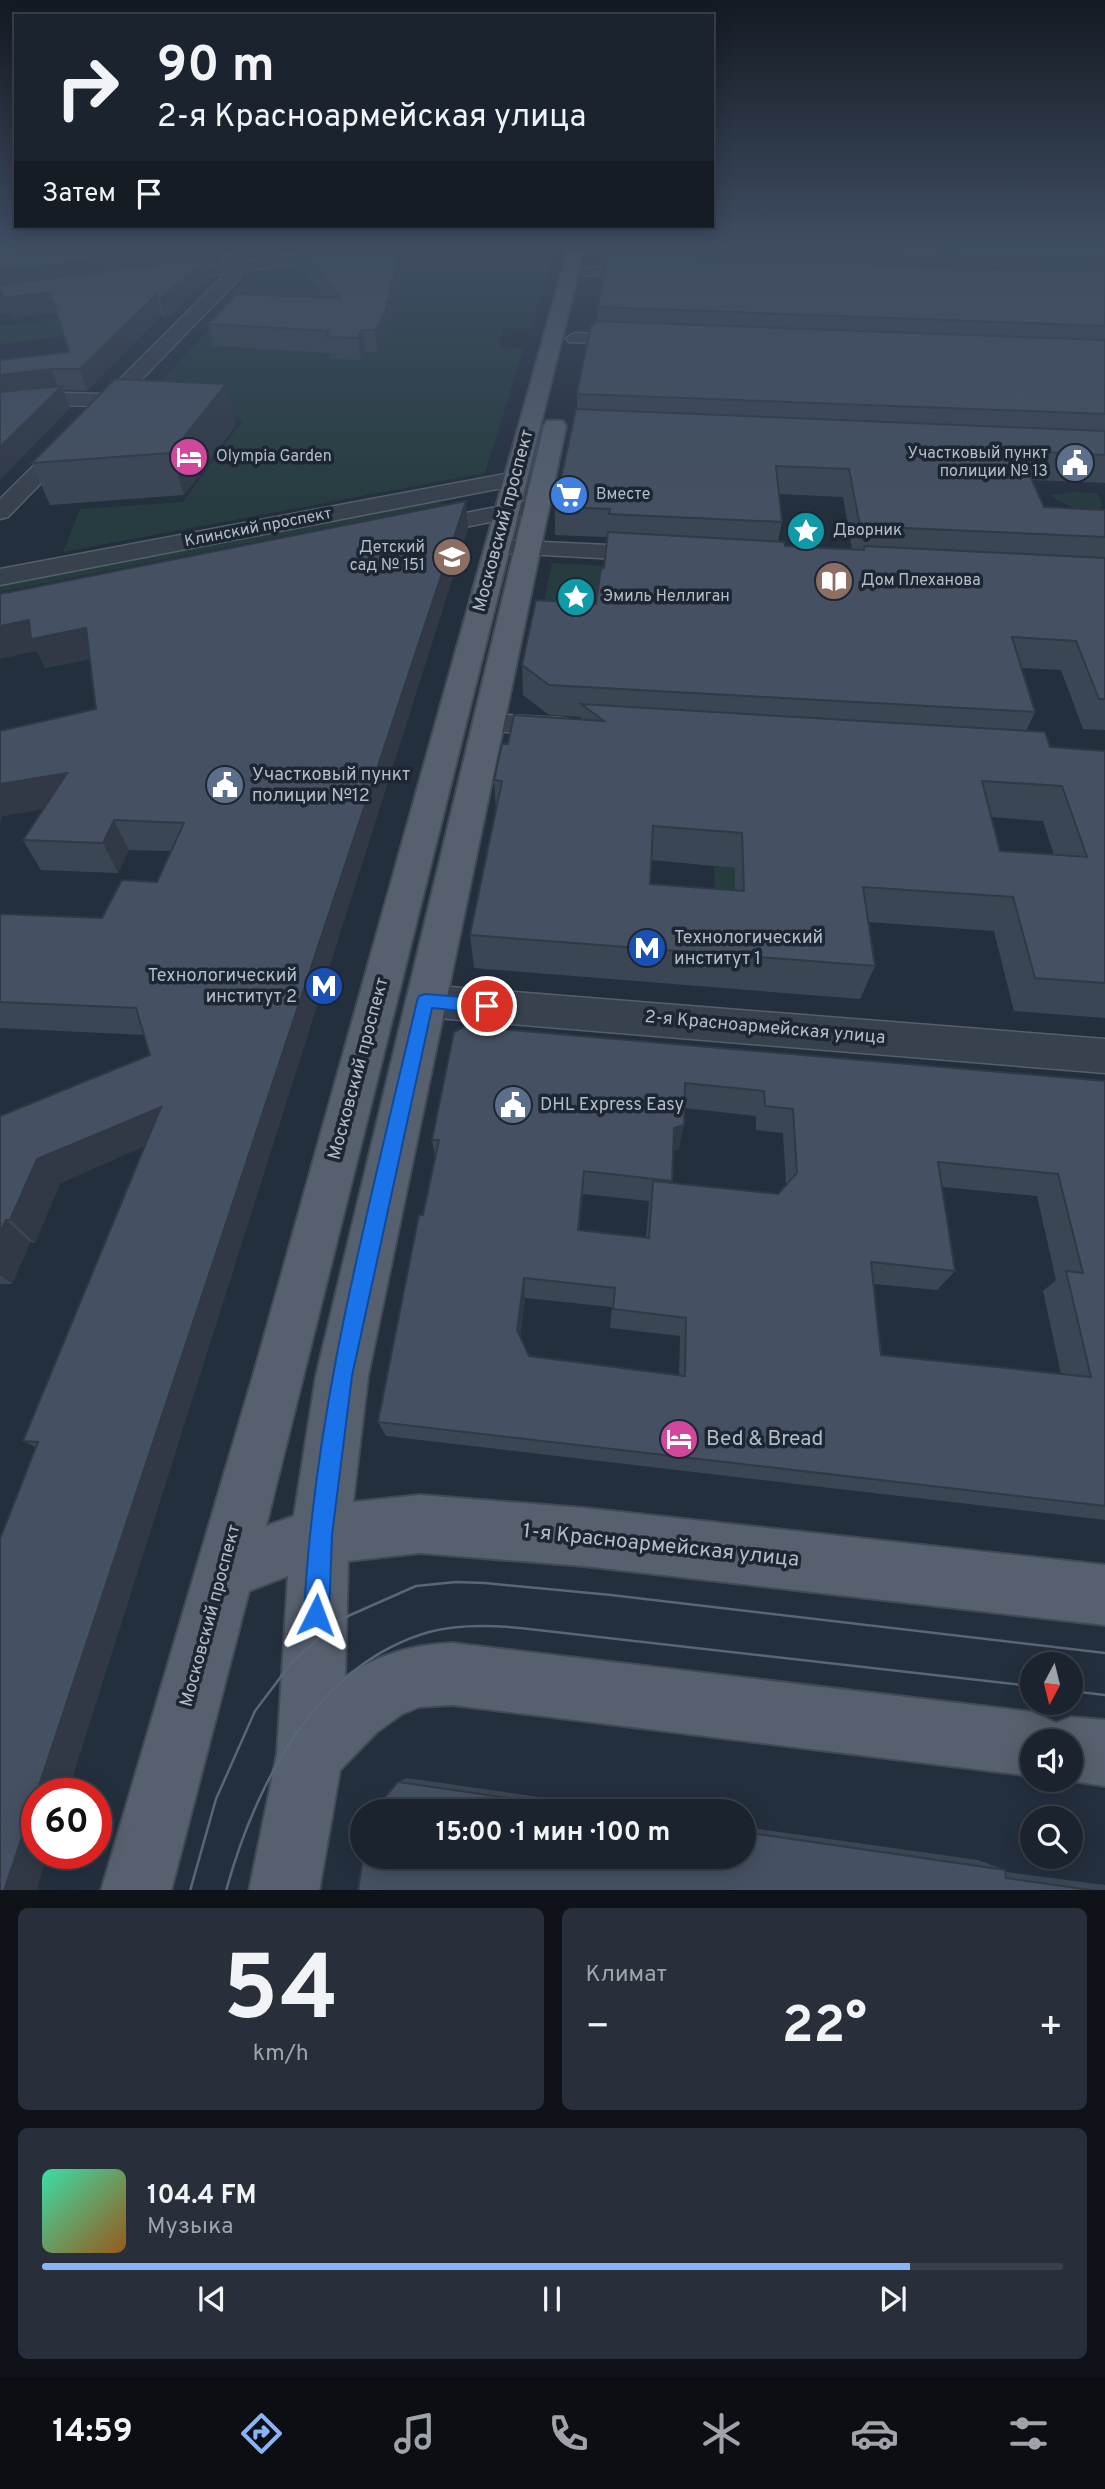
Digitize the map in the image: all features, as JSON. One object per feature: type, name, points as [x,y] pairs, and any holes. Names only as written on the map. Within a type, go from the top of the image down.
[{"type":"main road","name":"Московский проспект","points":[[284,1890],[310,1754],[320,1535],[342,1376],[488,723],[515,479],[563,334]]},
{"type":"main road","points":[[570,359],[575,334]]},
{"type":"main road","name":"Московский проспект","points":[[136,1890],[510,535],[537,506],[562,420]]},
{"type":"main road","name":"1-я Красноармейская улица","points":[[223,1572],[320,1535],[420,1524],[788,1559],[1105,1595]]},
{"type":"main road","points":[[310,1754],[343,1718],[373,1694],[411,1677],[452,1674],[1020,1743]]},
{"type":"main road","points":[[1083,1750],[1105,1753]]},
{"type":"street","points":[[0,512],[176,334]]},
{"type":"street","points":[[603,334],[660,341]]},
{"type":"street","points":[[0,406],[59,399],[111,400]]},
{"type":"street","name":"Клинский проспект","points":[[0,577],[515,479]]},
{"type":"street","points":[[510,535],[537,506]]},
{"type":"street","points":[[399,533],[510,535],[684,555]]},
{"type":"street","points":[[488,723],[593,729]]},
{"type":"street","name":"2-я Красноармейская улица","points":[[425,1001],[1105,1056]]},
{"type":"green space","points":[[0,334],[65,334],[65,336],[0,344]]},
{"type":"green space","points":[[205,334],[502,334],[498,347],[524,348],[485,473],[63,552],[80,509],[183,502],[243,420],[117,414],[149,393]]},
{"type":"green space","points":[[1097,493],[1105,517],[1086,519],[1051,495]]},
{"type":"green space","points":[[438,499],[442,505],[0,592],[0,584]]},
{"type":"green space","points":[[552,563],[642,568],[603,578],[596,600],[598,621],[539,628]]},
{"type":"green space","points":[[714,866],[735,868],[736,925],[715,923]]},
{"type":"building","points":[[63,334],[116,334],[80,369],[51,369],[0,375],[0,360],[69,352]]},
{"type":"building","points":[[327,334],[360,334],[358,338],[327,337]]},
{"type":"building","points":[[589,334],[949,334],[1105,340],[1105,414],[577,393]]},
{"type":"building","points":[[115,379],[226,384],[171,453],[32,463]]},
{"type":"building","points":[[62,386],[0,447],[0,392]]},
{"type":"building","points":[[576,409],[1105,431],[1105,455],[1019,451],[1044,507],[1105,510],[1105,537],[860,526],[849,469],[776,466],[782,522],[609,514],[610,509],[555,507]]},
{"type":"building","points":[[466,501],[42,1778],[21,1778],[21,1840],[4,1890],[0,1890],[0,1539],[38,1442],[23,1441],[161,1107],[37,1159],[10,1220],[6,1220],[0,1232],[0,1116],[150,1055],[136,1008],[0,1002],[0,914],[102,918],[122,880],[157,882],[184,823],[114,820],[103,843],[23,840],[67,773],[0,784],[0,731],[96,709],[86,628],[31,639],[29,620],[0,626],[0,594]]},
{"type":"building","points":[[608,532],[784,542],[785,546],[864,550],[864,546],[1105,558],[1105,699],[1099,699],[1076,641],[1012,637],[1035,712],[549,685],[522,665],[536,600],[596,604]]},
{"type":"building","points":[[581,704],[1045,732],[1050,747],[1105,751],[1105,983],[1035,978],[1013,897],[863,887],[875,966],[470,935],[502,781],[494,780],[502,744],[508,744],[514,715],[604,721]],"holes":[[[982,781],[1062,786],[1087,857],[1000,851]],[[653,826],[742,833],[744,891],[650,884]]]},
{"type":"building","points":[[465,1026],[1105,1081],[1105,1506],[378,1422],[419,1215],[423,1215],[439,1140],[432,1140],[454,1032]],"holes":[[[685,1083],[764,1091],[765,1106],[793,1109],[797,1173],[778,1194],[653,1181],[649,1238],[578,1230],[584,1171],[672,1181],[674,1128],[684,1125]],[[938,1162],[1058,1174],[1083,1273],[1066,1271],[1091,1377],[881,1355],[871,1262],[955,1271]],[[524,1278],[615,1288],[613,1309],[686,1318],[685,1376],[529,1356],[517,1330]]]},
{"type":"building","points":[[398,1782],[516,1799],[383,1799]]},
{"type":"building","points":[[756,1834],[1005,1870],[1006,1878],[1090,1890],[358,1890],[361,1869],[756,1869]]},
{"type":"tram line","points":[[190,1890],[216,1799],[255,1711],[292,1662],[339,1620],[416,1586],[456,1582],[485,1583],[611,1595],[1105,1653]]},
{"type":"tram line","points":[[226,1890],[238,1851],[273,1772],[322,1701],[353,1672],[389,1648],[440,1629],[463,1626],[509,1627],[1020,1685]]},
{"type":"tram line","points":[[1083,1692],[1105,1695]]},
{"type":"place","name":"Olympiа Garden","points":[[189,457]]},
{"type":"place","name":"Участковый пункт полиции № 13","points":[[1075,463]]},
{"type":"place","name":"Вместе","points":[[569,495]]},
{"type":"place","name":"Дворник","points":[[806,531]]},
{"type":"place","name":"Детский сад № 151","points":[[452,557]]},
{"type":"place","name":"Дом Плеханова","points":[[834,581]]},
{"type":"place","name":"Эмиль Неллиган","points":[[576,597]]},
{"type":"place","name":"Участковый пункт полиции №12","points":[[225,785]]},
{"type":"place","name":"Технологический институт 1","points":[[647,948]]},
{"type":"place","name":"Технологический институт 2","points":[[324,986]]},
{"type":"place","name":"DHL Express Easy","points":[[513,1105]]},
{"type":"place","name":"Bed & Bread","points":[[679,1439]]},
{"type":"route","points":[[316,1615],[320,1535],[342,1376],[425,1001],[487,1006]]}]
